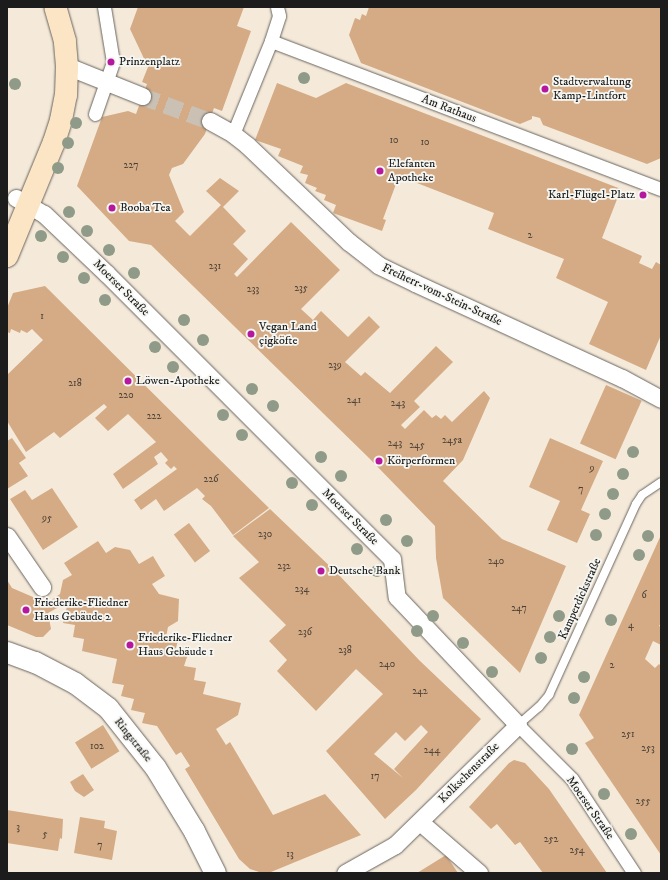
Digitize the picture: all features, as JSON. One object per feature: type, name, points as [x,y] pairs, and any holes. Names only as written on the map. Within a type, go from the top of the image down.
[{"type":"main road","points":[[7,256],[22,201],[61,120],[66,95],[60,60],[42,7]]},
{"type":"main road","points":[[55,7],[65,41],[60,60]]},
{"type":"main road","points":[[7,218],[22,201]]},
{"type":"street","points":[[95,114],[113,62],[104,7]]},
{"type":"street","points":[[233,134],[279,16],[277,7]]},
{"type":"street","name":"Am Rathaus","points":[[270,41],[661,189]]},
{"type":"street","points":[[60,60],[106,83],[142,96]]},
{"type":"street","name":"Freiherr-vom-Stein-Straße","points":[[210,121],[233,134],[265,161],[349,242],[378,265],[415,284],[622,378],[661,399]]},
{"type":"street","name":"Moerser Straße","points":[[22,201],[44,214],[108,274],[392,559],[397,596],[518,725],[572,779],[634,873]]},
{"type":"street","points":[[7,536],[42,587]]},
{"type":"street","name":"Ringstraße","points":[[7,652],[35,662],[75,683],[108,708],[155,767],[194,831],[215,873]]},
{"type":"street","name":"Kolkschenstraße","points":[[346,873],[395,845],[518,725]]},
{"type":"street","points":[[420,822],[479,873]]},
{"type":"lane","name":"Kamperdickstraße","points":[[518,725],[539,707],[550,695],[636,504],[642,495],[661,482]]},
{"type":"building","points":[[138,7],[244,7],[237,26],[251,31],[222,111],[214,108],[205,134],[183,164],[172,168],[169,175],[184,212],[175,221],[190,236],[221,205],[206,191],[220,178],[239,191],[223,207],[246,231],[233,244],[248,259],[234,274],[237,277],[291,222],[340,270],[301,309],[313,320],[321,311],[348,337],[369,316],[380,327],[345,362],[361,376],[365,372],[390,393],[436,346],[453,362],[414,401],[420,407],[401,425],[405,429],[424,410],[432,418],[436,415],[441,419],[445,415],[452,422],[484,391],[490,398],[463,460],[443,481],[502,539],[566,566],[520,673],[443,598],[436,558],[435,526],[369,458],[151,245],[129,241],[77,186],[102,117],[128,111],[136,114],[147,84],[142,82],[148,67],[130,29]]},
{"type":"building","name":"Stadtverwaltung Kamp-Lintfort","points":[[369,7],[661,7],[661,158],[647,164],[543,125],[540,118],[532,116],[532,119],[520,124],[361,63],[349,35],[355,18],[360,20],[362,14],[366,16]]},
{"type":"building","points":[[277,83],[316,98],[346,83],[621,189],[602,238],[642,256],[639,263],[652,269],[656,262],[661,265],[661,335],[646,370],[589,344],[608,302],[556,278],[564,259],[488,229],[494,213],[399,176],[383,219],[386,220],[382,231],[333,213],[336,205],[324,200],[326,195],[315,191],[317,188],[305,183],[308,175],[300,173],[303,166],[278,156],[281,149],[255,140]]},
{"type":"building","points":[[45,286],[269,508],[233,535],[211,506],[202,499],[205,496],[197,488],[164,511],[156,499],[141,510],[134,500],[177,469],[174,466],[171,469],[165,463],[168,460],[161,452],[154,457],[158,464],[123,489],[113,474],[156,442],[128,414],[108,431],[95,418],[107,407],[104,404],[60,438],[54,432],[26,452],[7,421],[7,375],[43,340],[32,329],[27,333],[21,330],[20,333],[11,329],[10,333],[7,332],[7,308],[13,293]]},
{"type":"building","points":[[606,385],[642,401],[616,459],[580,443]]},
{"type":"building","points":[[12,438],[26,458],[19,463],[28,476],[7,489],[7,441]]},
{"type":"building","points":[[550,438],[603,461],[581,510],[590,514],[577,543],[547,530],[560,501],[529,487]]},
{"type":"building","points":[[52,488],[78,527],[43,550],[10,499],[25,490],[32,500]]},
{"type":"building","points":[[270,509],[338,574],[419,660],[481,719],[416,790],[385,819],[326,751],[383,694],[356,669],[316,711],[277,671],[287,660],[269,641],[286,625],[239,578],[259,562],[233,536]],"holes":[[[421,725],[428,732],[394,769],[403,778],[374,754],[396,732],[405,741]]]},
{"type":"building","points":[[189,523],[210,551],[195,562],[174,534]]},
{"type":"building","points":[[661,535],[661,623],[659,626],[661,627],[661,645],[653,641],[645,659],[655,668],[659,664],[661,666],[661,855],[585,743],[594,738],[579,715]]},
{"type":"building","points":[[98,541],[106,553],[115,547],[130,550],[139,564],[153,556],[165,576],[152,584],[159,594],[179,599],[178,621],[168,627],[166,637],[178,640],[175,652],[188,654],[184,666],[196,668],[194,680],[206,682],[203,694],[241,703],[238,715],[216,729],[226,745],[230,742],[273,815],[325,794],[361,835],[271,872],[262,873],[250,869],[239,859],[185,769],[190,766],[181,752],[176,755],[157,726],[142,723],[145,713],[131,710],[134,699],[121,696],[124,685],[112,683],[117,659],[82,651],[84,639],[73,637],[75,625],[63,623],[68,602],[48,613],[51,629],[43,637],[36,637],[7,625],[7,580],[12,588],[33,597],[43,606],[60,594],[63,580],[72,575],[64,563]]},
{"type":"building","points":[[103,725],[119,751],[91,769],[75,742]]},
{"type":"building","points":[[514,760],[525,763],[549,789],[607,873],[543,873],[520,842],[515,845],[497,824],[491,829],[469,807],[509,763]]},
{"type":"building","points":[[83,774],[94,790],[84,797],[75,791],[70,782]]},
{"type":"building","points":[[7,810],[63,819],[62,839],[60,838],[58,851],[7,843]]},
{"type":"building","points":[[80,817],[105,821],[104,828],[117,831],[112,860],[74,853]]},
{"type":"building","points":[[446,855],[458,873],[417,873]]},
{"type":"tunnel","points":[[142,96],[210,121]]},
{"type":"place","name":"Prinzenplatz","points":[[111,62]]},
{"type":"place","name":"Stadtverwaltung Kamp-Lintfort","points":[[545,89]]},
{"type":"place","name":"Elefanten Apotheke","points":[[380,171]]},
{"type":"place","name":"Karl-Flügel-Platz","points":[[643,195]]},
{"type":"place","name":"Booba Tea","points":[[112,208]]},
{"type":"place","name":"Vegan Land çigköfte","points":[[251,334]]},
{"type":"place","name":"Löwen-Apotheke","points":[[128,381]]},
{"type":"place","name":"Körperformen","points":[[379,461]]},
{"type":"place","name":"Deutsche Bank","points":[[321,571]]},
{"type":"place","name":"Friederike-Fliedner Haus Gebäude 2","points":[[26,610]]},
{"type":"place","name":"Friederike-Fliedner Haus Gebäude 1","points":[[130,645]]}]
